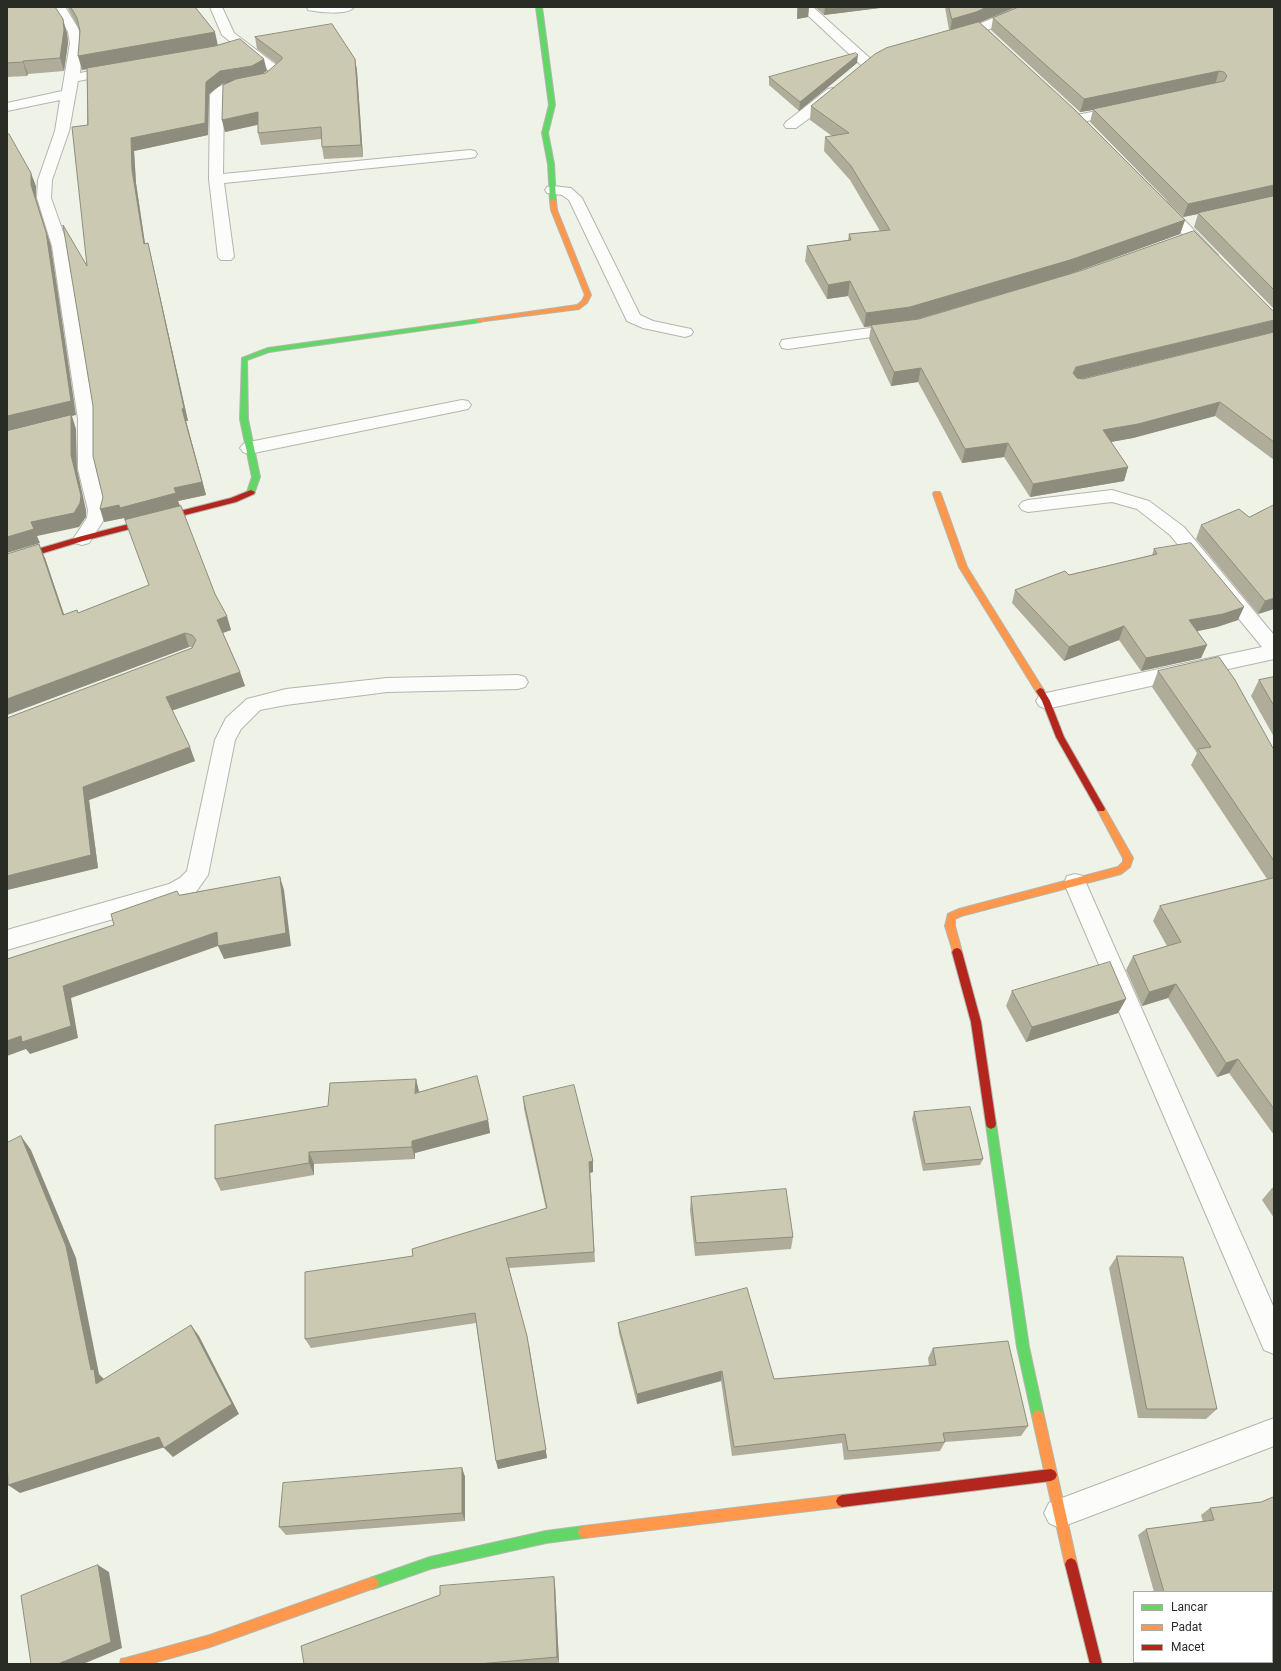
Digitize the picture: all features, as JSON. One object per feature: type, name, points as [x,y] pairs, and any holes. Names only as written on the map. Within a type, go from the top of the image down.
[{"type":"street","points":[[59,7],[75,32],[77,43],[62,131],[45,180],[44,198],[60,246],[80,421],[87,469],[97,510],[96,518],[82,539]]},
{"type":"street","points":[[216,7],[229,35],[276,70],[273,76],[266,81],[223,89],[217,95],[216,179],[226,257]]},
{"type":"street","points":[[313,7],[326,9],[348,7]]},
{"type":"street","points":[[7,562],[82,539],[233,500],[253,491],[256,477],[244,419],[243,365],[244,359],[258,352],[585,305],[588,301],[588,296],[554,210],[551,164],[545,133],[552,110],[552,105],[539,7]]},
{"type":"street","points":[[805,7],[868,64]]},
{"type":"street","points":[[963,34],[1026,8]]},
{"type":"street","points":[[978,29],[1004,53]]},
{"type":"street","points":[[207,55],[241,43]]},
{"type":"street","points":[[7,107],[126,68]]},
{"type":"street","points":[[791,125],[817,106],[841,84]]},
{"type":"street","points":[[1077,119],[1131,108]]},
{"type":"street","points":[[1066,109],[1088,130]]},
{"type":"street","points":[[216,179],[470,154]]},
{"type":"street","points":[[552,190],[566,191],[575,198],[633,318],[649,325],[685,332]]},
{"type":"street","points":[[1154,196],[1181,224],[1185,240],[1218,264]]},
{"type":"street","points":[[1181,224],[1196,220]]},
{"type":"street","points":[[788,344],[917,325]]},
{"type":"street","points":[[249,448],[462,405]]},
{"type":"street","points":[[937,494],[963,567],[1046,701],[1060,737],[1128,858],[1127,864],[1121,870],[959,913],[950,917],[950,926],[976,1022],[1023,1347],[1059,1513],[1096,1664]]},
{"type":"street","points":[[1028,506],[1112,496],[1143,505],[1177,531],[1274,648]]},
{"type":"street","points":[[1046,701],[1221,662],[1274,652]]},
{"type":"street","points":[[1221,662],[1232,682]]},
{"type":"street","points":[[7,940],[174,892],[188,885],[198,875],[224,740],[233,724],[254,704],[286,697],[387,685],[518,682]]},
{"type":"street","points":[[1075,883],[1274,1340]]},
{"type":"street","points":[[1059,1513],[1274,1432]]},
{"type":"street","points":[[126,1664],[210,1641],[430,1563],[546,1537],[1051,1475]]},
{"type":"building","points":[[7,7],[55,7],[63,19],[64,30],[60,58],[7,63]]},
{"type":"building","points":[[71,7],[195,7],[215,32],[78,56],[80,31],[77,18]]},
{"type":"building","points":[[949,7],[987,7],[952,19]]},
{"type":"building","points":[[1019,7],[1274,7],[1274,185],[1188,204],[1093,109],[1224,81],[1227,76],[1224,72],[1219,71],[1084,99],[993,18]]},
{"type":"building","points":[[979,22],[1074,109],[1185,220],[1070,260],[910,307],[866,313],[850,281],[828,285],[807,246],[851,240],[849,234],[890,230],[851,166],[825,137],[849,133],[811,106],[875,54],[886,48]]},
{"type":"building","points":[[332,24],[355,59],[361,145],[322,147],[321,127],[258,133],[258,112],[222,120],[223,85],[236,79],[266,73],[282,59],[282,57],[255,37]]},
{"type":"building","points":[[240,39],[264,59],[252,66],[220,71],[206,82],[205,123],[131,138],[132,170],[144,244],[148,243],[184,408],[182,409],[202,482],[174,488],[176,493],[120,508],[119,505],[100,509],[103,497],[93,456],[93,406],[63,225],[87,266],[72,127],[88,125],[87,68],[215,46]]},
{"type":"building","points":[[856,53],[858,55],[800,102],[769,77]]},
{"type":"building","points":[[9,134],[31,173],[31,185],[46,232],[71,401],[7,416],[7,135]]},
{"type":"building","points":[[1274,196],[1274,290],[1198,213]]},
{"type":"building","points":[[1194,231],[1274,311],[1274,320],[1076,367],[1073,373],[1077,378],[1083,379],[1274,332],[1274,442],[1220,402],[1138,424],[1103,430],[1128,467],[1033,484],[1008,443],[965,449],[921,368],[894,372],[871,325],[919,319],[1083,270]]},
{"type":"building","points":[[71,415],[71,455],[81,496],[80,503],[74,513],[31,522],[34,529],[7,537],[7,431]]},
{"type":"building","points":[[1274,505],[1274,598],[1265,601],[1201,525],[1239,509],[1249,517]]},
{"type":"building","points":[[181,506],[215,594],[227,616],[217,620],[240,672],[166,697],[190,747],[83,787],[91,855],[7,876],[7,718],[192,648],[196,640],[192,635],[185,633],[7,699],[7,554],[39,544],[63,615],[77,610],[78,613],[149,585],[125,520]]},
{"type":"building","points":[[1191,543],[1244,607],[1223,614],[1189,620],[1207,645],[1146,658],[1124,626],[1069,647],[1015,590],[1065,571],[1069,575],[1157,554],[1154,549]]},
{"type":"building","points":[[1219,657],[1235,680],[1274,750],[1274,861],[1198,749],[1211,747],[1158,671]]},
{"type":"building","points":[[1274,677],[1274,706],[1259,680]]},
{"type":"building","points":[[280,877],[286,933],[218,946],[217,932],[63,986],[71,1026],[22,1042],[21,1036],[7,1041],[7,959],[114,925],[111,914],[177,891],[179,895]]},
{"type":"building","points":[[1274,878],[1274,1109],[1238,1059],[1226,1063],[1176,984],[1149,992],[1133,956],[1181,942],[1160,906]]},
{"type":"building","points":[[1110,962],[1126,999],[1032,1027],[1012,991]]},
{"type":"building","points":[[477,1076],[488,1120],[412,1141],[412,1147],[309,1152],[309,1163],[215,1179],[215,1125],[328,1106],[330,1083],[416,1079],[415,1093]]},
{"type":"building","points":[[574,1085],[593,1161],[589,1162],[594,1252],[506,1258],[527,1336],[546,1450],[496,1461],[475,1313],[305,1339],[305,1272],[413,1256],[412,1249],[547,1208],[523,1097]]},
{"type":"building","points":[[970,1107],[983,1159],[925,1164],[914,1112]]},
{"type":"building","points":[[21,1136],[66,1246],[91,1370],[94,1369],[96,1384],[191,1325],[232,1404],[164,1448],[159,1437],[8,1485],[7,1143]]},
{"type":"building","points":[[786,1189],[793,1237],[696,1243],[691,1197]]},
{"type":"building","points":[[1117,1256],[1183,1257],[1217,1409],[1147,1409]]},
{"type":"building","points":[[747,1288],[774,1379],[936,1365],[933,1348],[1008,1341],[1028,1426],[943,1433],[945,1442],[848,1451],[845,1434],[734,1447],[722,1371],[637,1394],[618,1323]]},
{"type":"building","points":[[462,1468],[462,1513],[279,1527],[283,1483]]},
{"type":"building","points":[[1274,1497],[1274,1603],[1273,1591],[1164,1591],[1146,1529],[1214,1520],[1210,1508],[1261,1502]]},
{"type":"building","points":[[98,1565],[111,1642],[58,1664],[31,1664],[21,1596]]},
{"type":"building","points":[[554,1577],[557,1657],[478,1664],[304,1664],[301,1646],[440,1595],[440,1586]]},
{"type":"traffic: fast","points":[[539,7],[552,105],[545,133],[551,164],[553,201]]},
{"type":"traffic: fast","points":[[251,492],[256,477],[244,419],[244,359],[268,350],[479,321]]},
{"type":"traffic: fast","points":[[991,1124],[1023,1347],[1038,1416]]},
{"type":"traffic: fast","points":[[373,1583],[430,1563],[546,1537],[584,1532]]},
{"type":"traffic: slow","points":[[479,321],[579,307],[585,302],[588,295],[554,210],[553,201]]},
{"type":"traffic: slow","points":[[937,494],[963,567],[1040,691]]},
{"type":"traffic: slow","points":[[957,952],[950,926],[951,917],[959,913],[1121,870],[1127,864],[1128,858],[1101,809]]},
{"type":"traffic: slow","points":[[1038,1416],[1071,1564]]},
{"type":"traffic: slow","points":[[584,1532],[842,1501]]},
{"type":"traffic: slow","points":[[126,1664],[210,1641],[373,1583]]},
{"type":"traffic: jam","points":[[7,561],[82,539],[233,500],[251,492]]},
{"type":"traffic: jam","points":[[1040,691],[1046,701],[1060,737],[1101,809]]},
{"type":"traffic: jam","points":[[957,952],[976,1022],[991,1124]]},
{"type":"traffic: jam","points":[[842,1501],[1051,1475]]},
{"type":"traffic: jam","points":[[1071,1564],[1096,1664]]}]
